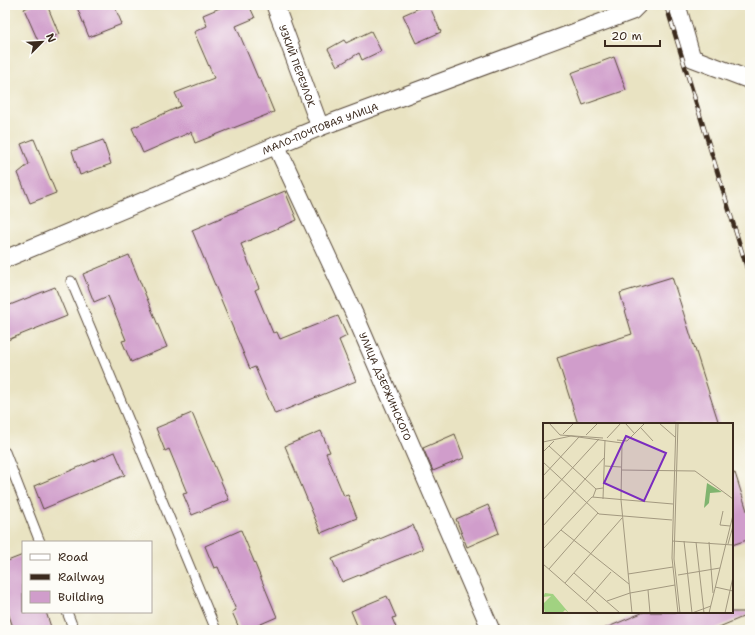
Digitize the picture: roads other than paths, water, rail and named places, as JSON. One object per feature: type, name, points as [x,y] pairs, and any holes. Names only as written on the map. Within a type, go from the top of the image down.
[{"type":"street","name":"УЗКИЙ ПЕРЕУЛОК","points":[[275,5],[320,127]]},
{"type":"street","name":"МАЛО-ПОЧТОВАЯ УЛИЦА","points":[[5,259],[320,127],[632,11],[638,5]]},
{"type":"street","points":[[677,5],[692,58],[750,80]]},
{"type":"street","name":"УЛИЦА ДЗЕРЖИНСКОГО","points":[[276,145],[357,320],[491,630]]},
{"type":"lane","points":[[71,281],[216,630]]},
{"type":"lane","points":[[5,452],[40,541]]},
{"type":"lane","points":[[67,613],[74,630]]},
{"type":"railway","points":[[666,5],[750,278]]}]
